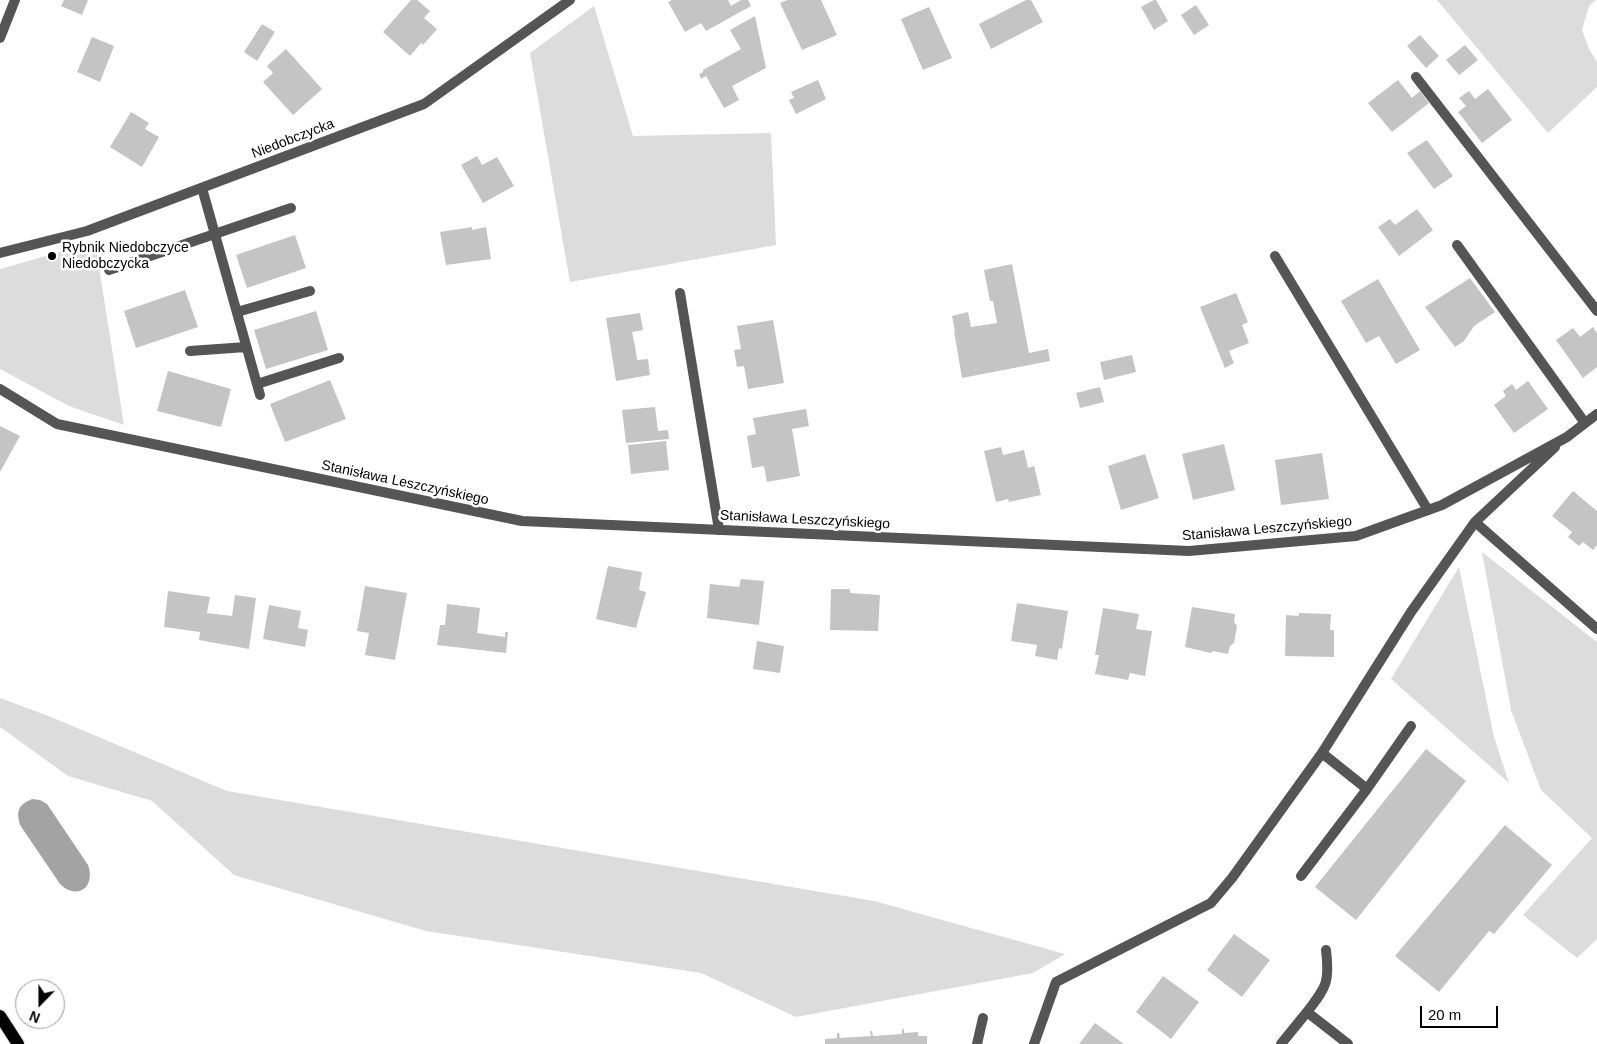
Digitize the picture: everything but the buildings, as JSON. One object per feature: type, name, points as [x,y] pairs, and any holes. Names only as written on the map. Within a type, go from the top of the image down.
[{"type":"main road","points":[[0,1016],[18,1044]]},
{"type":"street","points":[[0,38],[15,0]]},
{"type":"street","name":"Niedobczycka","points":[[0,253],[87,231],[424,104],[570,0]]},
{"type":"street","points":[[1416,77],[1597,311]]},
{"type":"street","points":[[202,188],[258,390],[339,358]]},
{"type":"street","points":[[109,270],[291,208]]},
{"type":"street","points":[[1457,245],[1585,423]]},
{"type":"street","points":[[1274,256],[1428,510]]},
{"type":"street","points":[[236,312],[310,291]]},
{"type":"street","points":[[680,294],[719,530]]},
{"type":"street","points":[[190,351],[246,346]]},
{"type":"street","name":"Stanisława Leszczyńskiego","points":[[0,388],[57,424],[522,521],[1189,551],[1356,536],[1442,505],[1567,436],[1597,414]]},
{"type":"street","points":[[1034,1044],[1056,982],[1211,903],[1232,878],[1322,753],[1411,612],[1474,522],[1567,436]]},
{"type":"street","points":[[1474,522],[1597,629]]},
{"type":"street","points":[[1301,876],[1367,789],[1411,726]]},
{"type":"street","points":[[1322,753],[1367,789]]},
{"type":"street","points":[[1281,1044],[1323,991],[1329,971],[1326,950]]},
{"type":"street","points":[[1307,1012],[1348,1044]]},
{"type":"street","points":[[977,1044],[982,1018]]},
{"type":"shaded area","points":[[1437,0],[1596,0],[1589,6],[1582,30],[1589,49],[1597,62],[1597,87],[1548,133]]},
{"type":"shaded area","points":[[594,6],[633,136],[771,133],[776,245],[570,282],[530,53]]},
{"type":"shaded area","points":[[95,242],[124,425],[69,406],[0,369],[0,269]]},
{"type":"shaded area","points":[[1482,552],[1597,642],[1597,939],[1577,958],[1523,915],[1592,838],[1541,790],[1511,710]]},
{"type":"shaded area","points":[[1459,567],[1494,737],[1509,783],[1391,679]]},
{"type":"shaded area","points":[[0,698],[51,717],[227,791],[874,901],[1065,954],[1033,973],[796,1017],[701,973],[426,931],[234,875],[152,801],[68,776],[0,727]]},
{"type":"shaded area","points":[[32,799],[40,800],[47,804],[88,865],[89,880],[83,889],[73,891],[66,889],[60,884],[20,825],[19,809]]},
{"type":"place","name":"Rybnik Niedobczyce Niedobczycka","points":[[52,256]]}]
